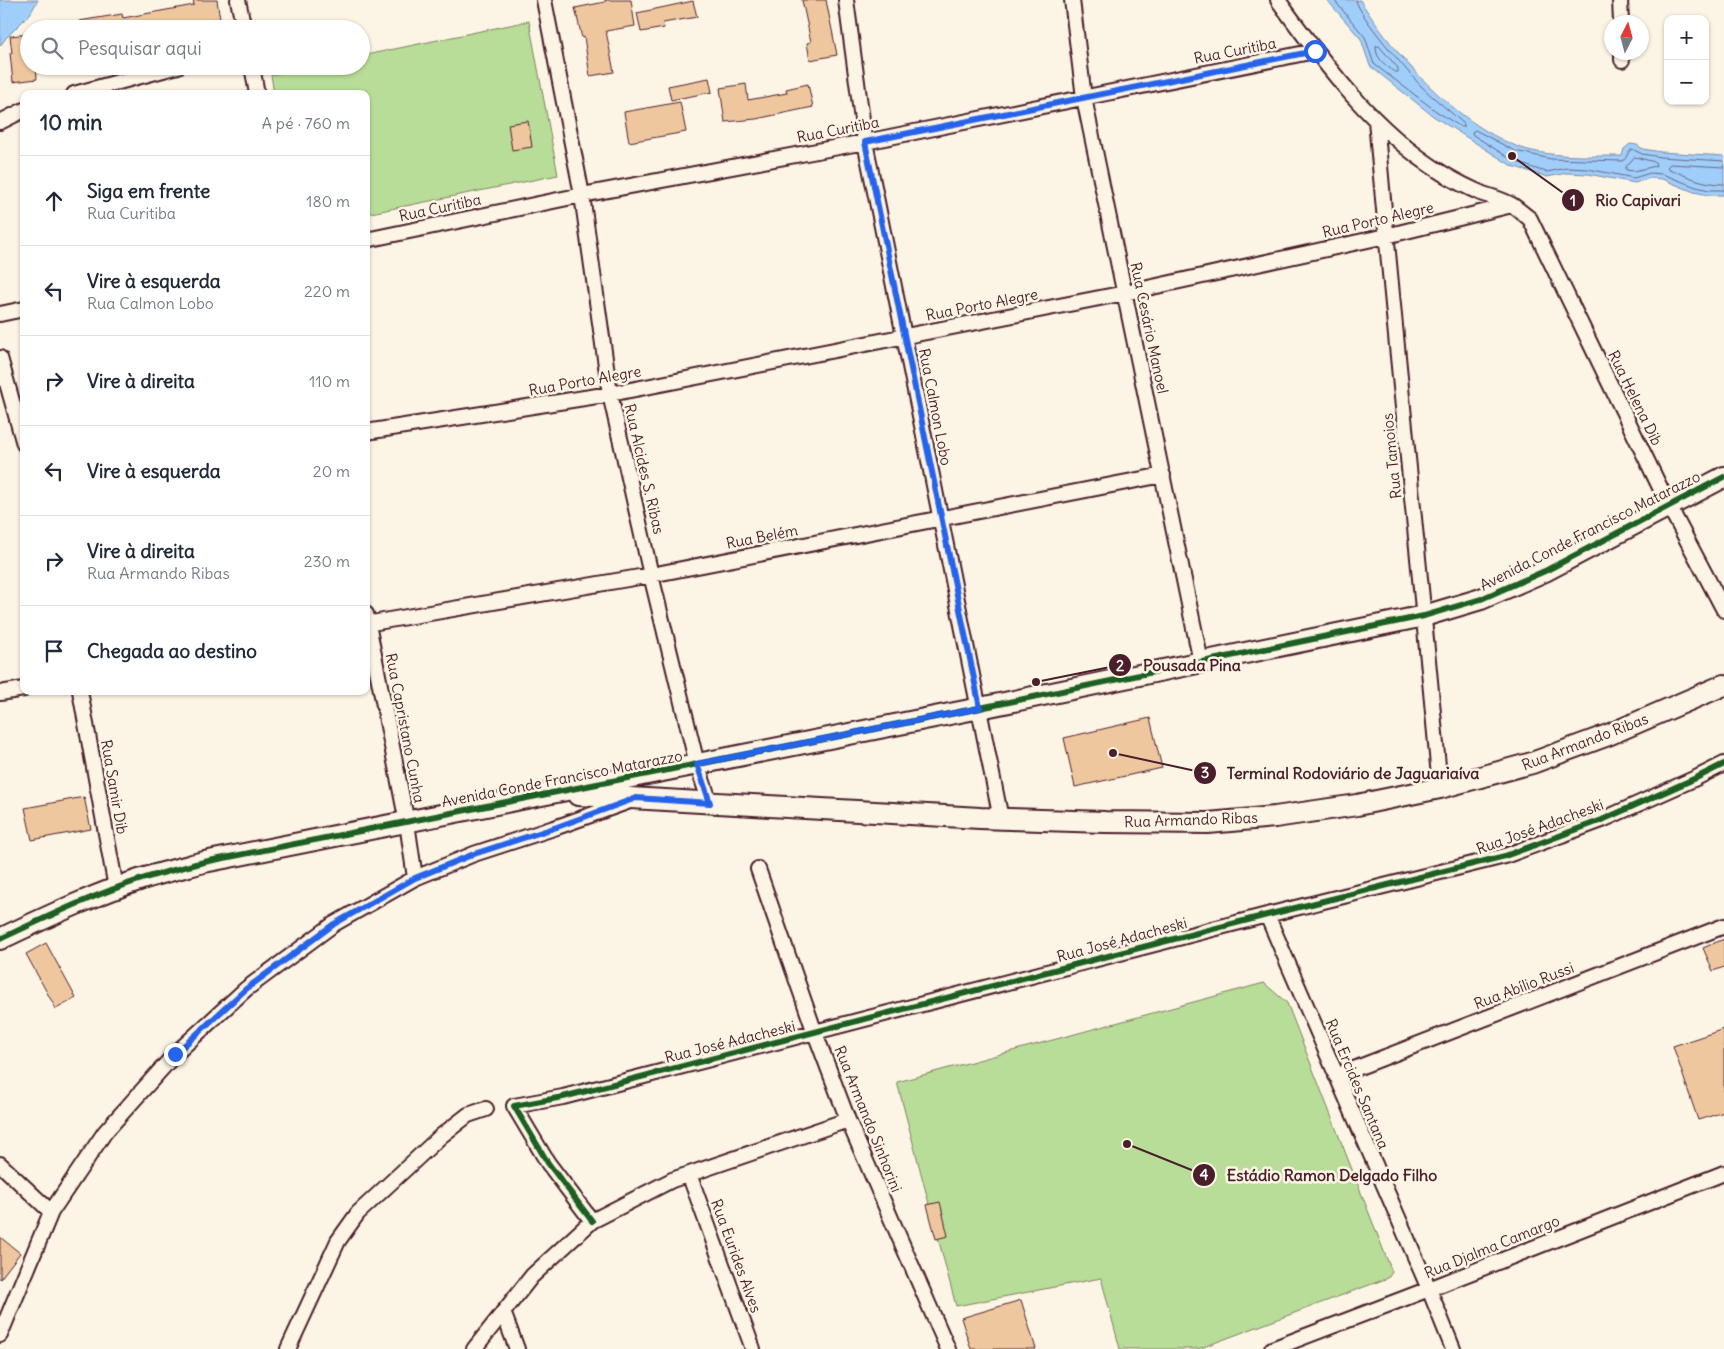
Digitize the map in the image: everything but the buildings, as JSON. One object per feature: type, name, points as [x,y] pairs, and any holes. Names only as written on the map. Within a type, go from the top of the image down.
[{"type":"street","points":[[238,0],[242,20]]},
{"type":"street","name":"Rua Alcides S. Ribas","points":[[544,0],[582,196],[610,394],[651,575],[697,764],[710,803]]},
{"type":"street","name":"Rua Calmon Lobo","points":[[846,0],[865,142],[1001,818]]},
{"type":"street","name":"Rua Cesário Manoel","points":[[1072,0],[1084,98],[1201,662]]},
{"type":"street","name":"Rua Helena Dib","points":[[1278,0],[1315,51],[1376,120],[1409,151],[1443,174],[1471,189],[1512,205],[1530,219],[1669,506],[1724,610]]},
{"type":"street","points":[[1620,0],[1621,15]]},
{"type":"street","name":"Rua Curitiba","points":[[370,239],[1315,51]]},
{"type":"street","points":[[89,90],[145,75]]},
{"type":"street","points":[[254,75],[256,90]]},
{"type":"street","points":[[0,122],[20,112]]},
{"type":"street","name":"Rua Tamoios","points":[[1376,120],[1440,788]]},
{"type":"street","name":"Rua Porto Alegre","points":[[370,431],[610,394],[904,337],[1125,293],[1386,236],[1512,205]]},
{"type":"street","points":[[0,314],[20,310]]},
{"type":"street","points":[[0,358],[20,430]]},
{"type":"street","name":"Rua Belém","points":[[370,620],[651,575],[1163,475]]},
{"type":"street","name":"Avenida Conde Francisco Matarazzo","points":[[0,939],[61,910],[116,888],[204,862],[980,708],[1424,616],[1481,600],[1547,570],[1724,477]]},
{"type":"street","name":"Rua Capristano Cunha","points":[[370,635],[407,823],[415,878]]},
{"type":"street","name":"Rua Armando Ribas","points":[[550,794],[1105,822],[1208,823],[1276,818],[1356,805],[1440,788],[1532,763],[1608,735],[1724,685]]},
{"type":"street","points":[[0,693],[20,690]]},
{"type":"street","name":"Rua Samir Dib","points":[[81,695],[116,888]]},
{"type":"street","name":"Rua José Adacheski","points":[[592,1221],[548,1163],[514,1106],[586,1091],[1267,915],[1506,856],[1610,816],[1724,764]]},
{"type":"street","name":"Rua Armando Ribas","points":[[0,1335],[51,1212],[105,1132],[175,1054],[246,989],[334,924],[415,878],[474,854],[557,827],[636,798]]},
{"type":"street","name":"Rua Armando Sinhorini","points":[[758,869],[815,1033],[848,1120],[948,1349]]},
{"type":"street","name":"Rua Ercides Santana","points":[[1267,915],[1429,1289],[1453,1349]]},
{"type":"street","name":"Rua Abílio Russi","points":[[1336,1076],[1724,926]]},
{"type":"street","points":[[288,1349],[338,1241],[358,1213],[441,1136],[468,1115],[486,1109]]},
{"type":"street","points":[[474,1349],[532,1276],[592,1221],[672,1180],[848,1120]]},
{"type":"street","points":[[0,1164],[51,1212]]},
{"type":"street","name":"Rua Djalma Camargo","points":[[1272,1349],[1724,1173]]},
{"type":"street","name":"Rua Eurides Alves","points":[[689,1174],[753,1349]]},
{"type":"street","points":[[503,1312],[517,1349]]},
{"type":"green space","points":[[529,21],[558,175],[370,213],[370,90],[273,90],[271,75],[370,75],[370,54]]},
{"type":"green space","points":[[1264,983],[1287,1003],[1392,1272],[1388,1278],[1198,1349],[1120,1349],[1101,1278],[956,1306],[897,1082]]},
{"type":"water","points":[[0,0],[38,0],[30,14],[24,20],[20,20],[20,24],[0,46]]},
{"type":"water","points":[[1327,0],[1360,0],[1390,43],[1428,85],[1471,121],[1493,135],[1516,146],[1541,153],[1622,156],[1624,149],[1630,144],[1637,145],[1643,149],[1661,152],[1724,156],[1724,195],[1708,195],[1694,192],[1662,179],[1650,178],[1635,183],[1588,174],[1567,173],[1547,177],[1512,166],[1433,116],[1370,66],[1361,39]]},
{"type":"cycle path","points":[[0,939],[71,906],[126,884],[204,862],[980,708],[1424,616],[1481,599],[1547,570],[1724,477]]},
{"type":"cycle path","points":[[592,1221],[548,1163],[514,1106],[563,1097],[1267,915],[1505,856],[1602,820],[1724,764]]},
{"type":"place","name":"Rio Capivari","points":[[1512,156]]},
{"type":"place","name":"Pousada Pina","points":[[1036,682]]},
{"type":"place","name":"Terminal Rodoviário de Jaguariaíva","points":[[1113,753]]},
{"type":"place","name":"Estádio Ramon Delgado Filho","points":[[1127,1144]]},
{"type":"route","points":[[175,1054],[246,989],[334,924],[415,878],[474,854],[557,827],[636,798],[710,803],[697,764],[980,708],[865,142],[1315,51]]}]
